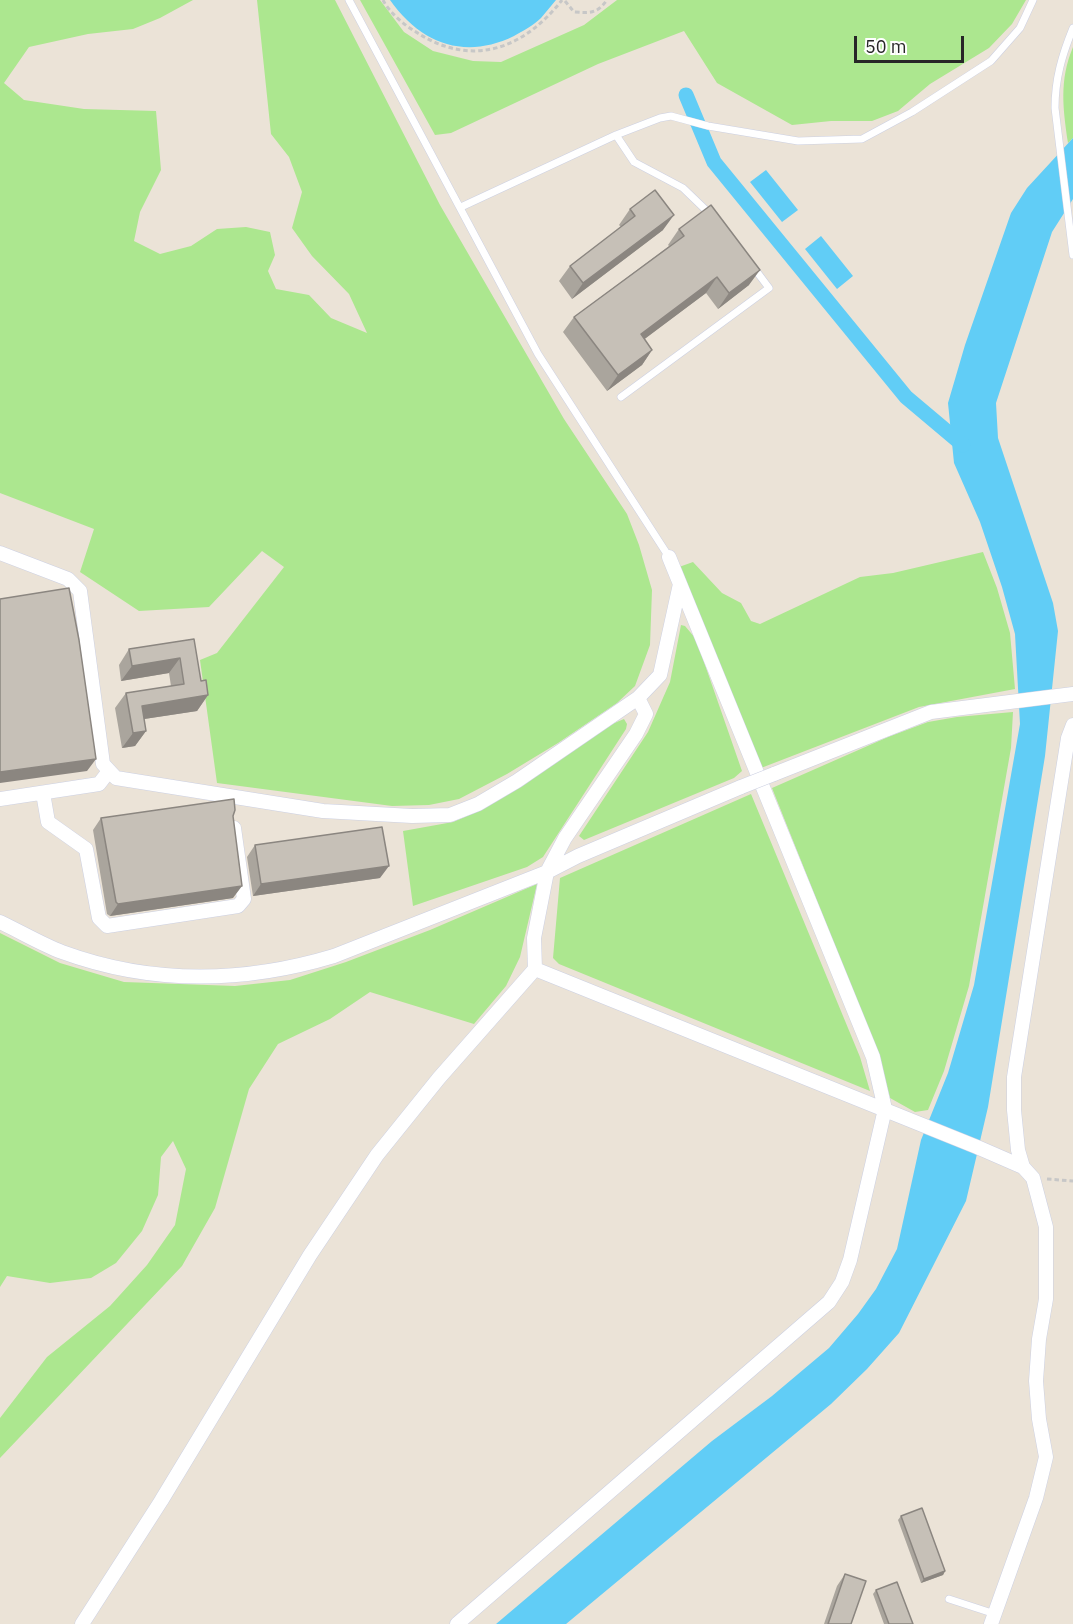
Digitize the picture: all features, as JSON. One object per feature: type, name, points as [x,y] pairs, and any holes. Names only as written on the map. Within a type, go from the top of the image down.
[{"type":"street","points":[[0,553],[68,579],[80,591],[103,764],[116,778],[323,811],[412,816],[450,815],[478,804],[517,781],[638,699],[660,675],[680,584]]},
{"type":"street","points":[[458,1624],[829,1302],[842,1282],[850,1260],[885,1109],[873,1057],[669,557]]},
{"type":"street","points":[[0,922],[61,951],[139,972],[220,976],[267,972],[298,966],[334,956],[547,872],[578,856],[741,787],[931,712],[1073,694]]},
{"type":"street","points":[[82,1624],[161,1501],[310,1255],[377,1155],[439,1078],[536,969],[534,938],[547,872],[564,838],[636,734],[646,714],[638,699]]},
{"type":"street","points":[[993,1619],[1036,1498],[1046,1457],[1039,1419],[1036,1381],[1039,1339],[1046,1299],[1046,1227],[1028,1172],[1018,1150],[1014,1110],[1014,1077],[1068,738],[1073,725]]},
{"type":"street","points":[[0,799],[99,784],[109,771]]},
{"type":"street","points":[[43,793],[48,822],[86,849],[99,918],[106,926],[238,906],[244,899],[234,827]]},
{"type":"street","points":[[536,969],[924,1125],[1028,1172]]},
{"type":"lane","points":[[350,0],[538,354],[669,557]]},
{"type":"lane","points":[[461,207],[616,135],[671,116],[708,126],[798,141],[862,139],[912,112],[991,61],[1020,28],[1033,0]]},
{"type":"lane","points":[[1073,28],[1061,59],[1055,85],[1055,108],[1073,255]]},
{"type":"lane","points":[[616,135],[634,162],[683,188],[714,219]]},
{"type":"lane","points":[[621,398],[769,288],[749,262]]},
{"type":"lane","points":[[949,1599],[993,1619]]},
{"type":"path","points":[[383,0],[408,27],[432,42],[465,51],[495,49],[523,37],[546,20],[563,0],[574,12],[588,13],[601,9],[607,0]]},
{"type":"path","points":[[1028,1172],[1073,1181]]},
{"type":"green space","points":[[0,0],[193,0],[160,18],[133,29],[88,34],[29,47],[4,83],[24,100],[84,109],[156,111],[161,170],[140,212],[134,241],[160,254],[191,246],[217,229],[246,227],[270,232],[275,255],[268,271],[276,289],[309,295],[331,318],[367,333],[349,294],[312,256],[292,228],[302,192],[289,157],[271,134],[257,0],[335,0],[440,205],[564,419],[627,514],[652,590],[650,645],[635,686],[617,703],[507,774],[459,799],[429,805],[392,806],[217,783],[200,660],[217,653],[284,567],[262,551],[209,607],[139,611],[80,572],[94,529],[0,493]]},
{"type":"green space","points":[[360,0],[380,0],[404,32],[433,51],[473,61],[501,62],[584,25],[617,0],[1026,0],[1012,24],[989,48],[930,84],[898,111],[872,121],[831,121],[792,125],[717,83],[684,31],[598,64],[451,133],[435,135]]},
{"type":"green space","points":[[1073,47],[1073,138],[1068,143],[1064,83]]},
{"type":"green space","points":[[983,552],[997,588],[1010,633],[1015,689],[919,707],[761,768],[679,567],[693,562],[722,593],[741,603],[751,621],[760,624],[860,577],[893,573]]},
{"type":"green space","points":[[681,625],[685,626],[696,639],[742,771],[734,778],[584,840],[579,836],[648,732],[670,682]]},
{"type":"green space","points":[[1013,712],[1011,748],[969,986],[944,1071],[928,1110],[915,1112],[890,1098],[878,1054],[772,788],[928,722]]},
{"type":"green space","points":[[624,719],[627,724],[626,729],[543,857],[527,867],[413,906],[403,831],[453,822],[476,812],[612,724]]},
{"type":"green space","points":[[751,794],[860,1057],[870,1091],[559,964],[553,958],[560,878]]},
{"type":"green space","points":[[537,884],[520,957],[506,986],[474,1024],[370,992],[330,1019],[278,1044],[249,1089],[215,1208],[182,1266],[0,1458],[0,1418],[47,1357],[110,1306],[147,1265],[175,1225],[186,1169],[173,1141],[161,1157],[158,1195],[142,1231],[116,1263],[91,1278],[50,1283],[7,1276],[0,1287],[0,933],[60,963],[124,982],[235,986],[290,980],[346,962],[430,930]]},
{"type":"water","points":[[390,0],[556,0],[538,21],[514,36],[478,47],[461,47],[445,44],[416,28]]},
{"type":"water","points":[[1073,138],[1073,199],[1052,232],[996,403],[998,438],[1053,603],[1058,631],[1045,756],[988,1107],[966,1201],[899,1333],[831,1404],[566,1624],[496,1624],[712,1441],[772,1396],[829,1348],[876,1289],[897,1249],[921,1140],[948,1073],[974,985],[1020,724],[1015,634],[980,522],[954,463],[948,403],[965,345],[1011,213],[1027,188]]},
{"type":"water","points":[[766,170],[798,210],[782,222],[750,182]]},
{"type":"water","points":[[821,236],[853,276],[837,289],[805,249]]},
{"type":"building","points":[[655,190],[674,215],[583,283],[570,266],[635,216],[630,209]]},
{"type":"building","points":[[711,205],[760,270],[729,293],[717,277],[641,334],[652,350],[618,375],[574,317],[684,236],[679,229]]},
{"type":"building","points":[[69,588],[96,759],[0,772],[0,599]]},
{"type":"building","points":[[194,639],[201,681],[206,680],[208,695],[142,706],[146,731],[133,733],[126,693],[184,684],[180,658],[132,666],[129,649]]},
{"type":"building","points":[[234,799],[233,816],[242,886],[118,904],[116,902],[101,818]]},
{"type":"building","points":[[382,827],[389,866],[261,884],[255,845]]},
{"type":"building","points":[[922,1508],[945,1571],[924,1579],[901,1516]]},
{"type":"building","points":[[845,1574],[866,1581],[851,1624],[828,1624]]},
{"type":"building","points":[[897,1582],[913,1624],[889,1624],[876,1590]]},
{"type":"waterway","points":[[686,95],[714,162],[906,397],[963,445]]}]
